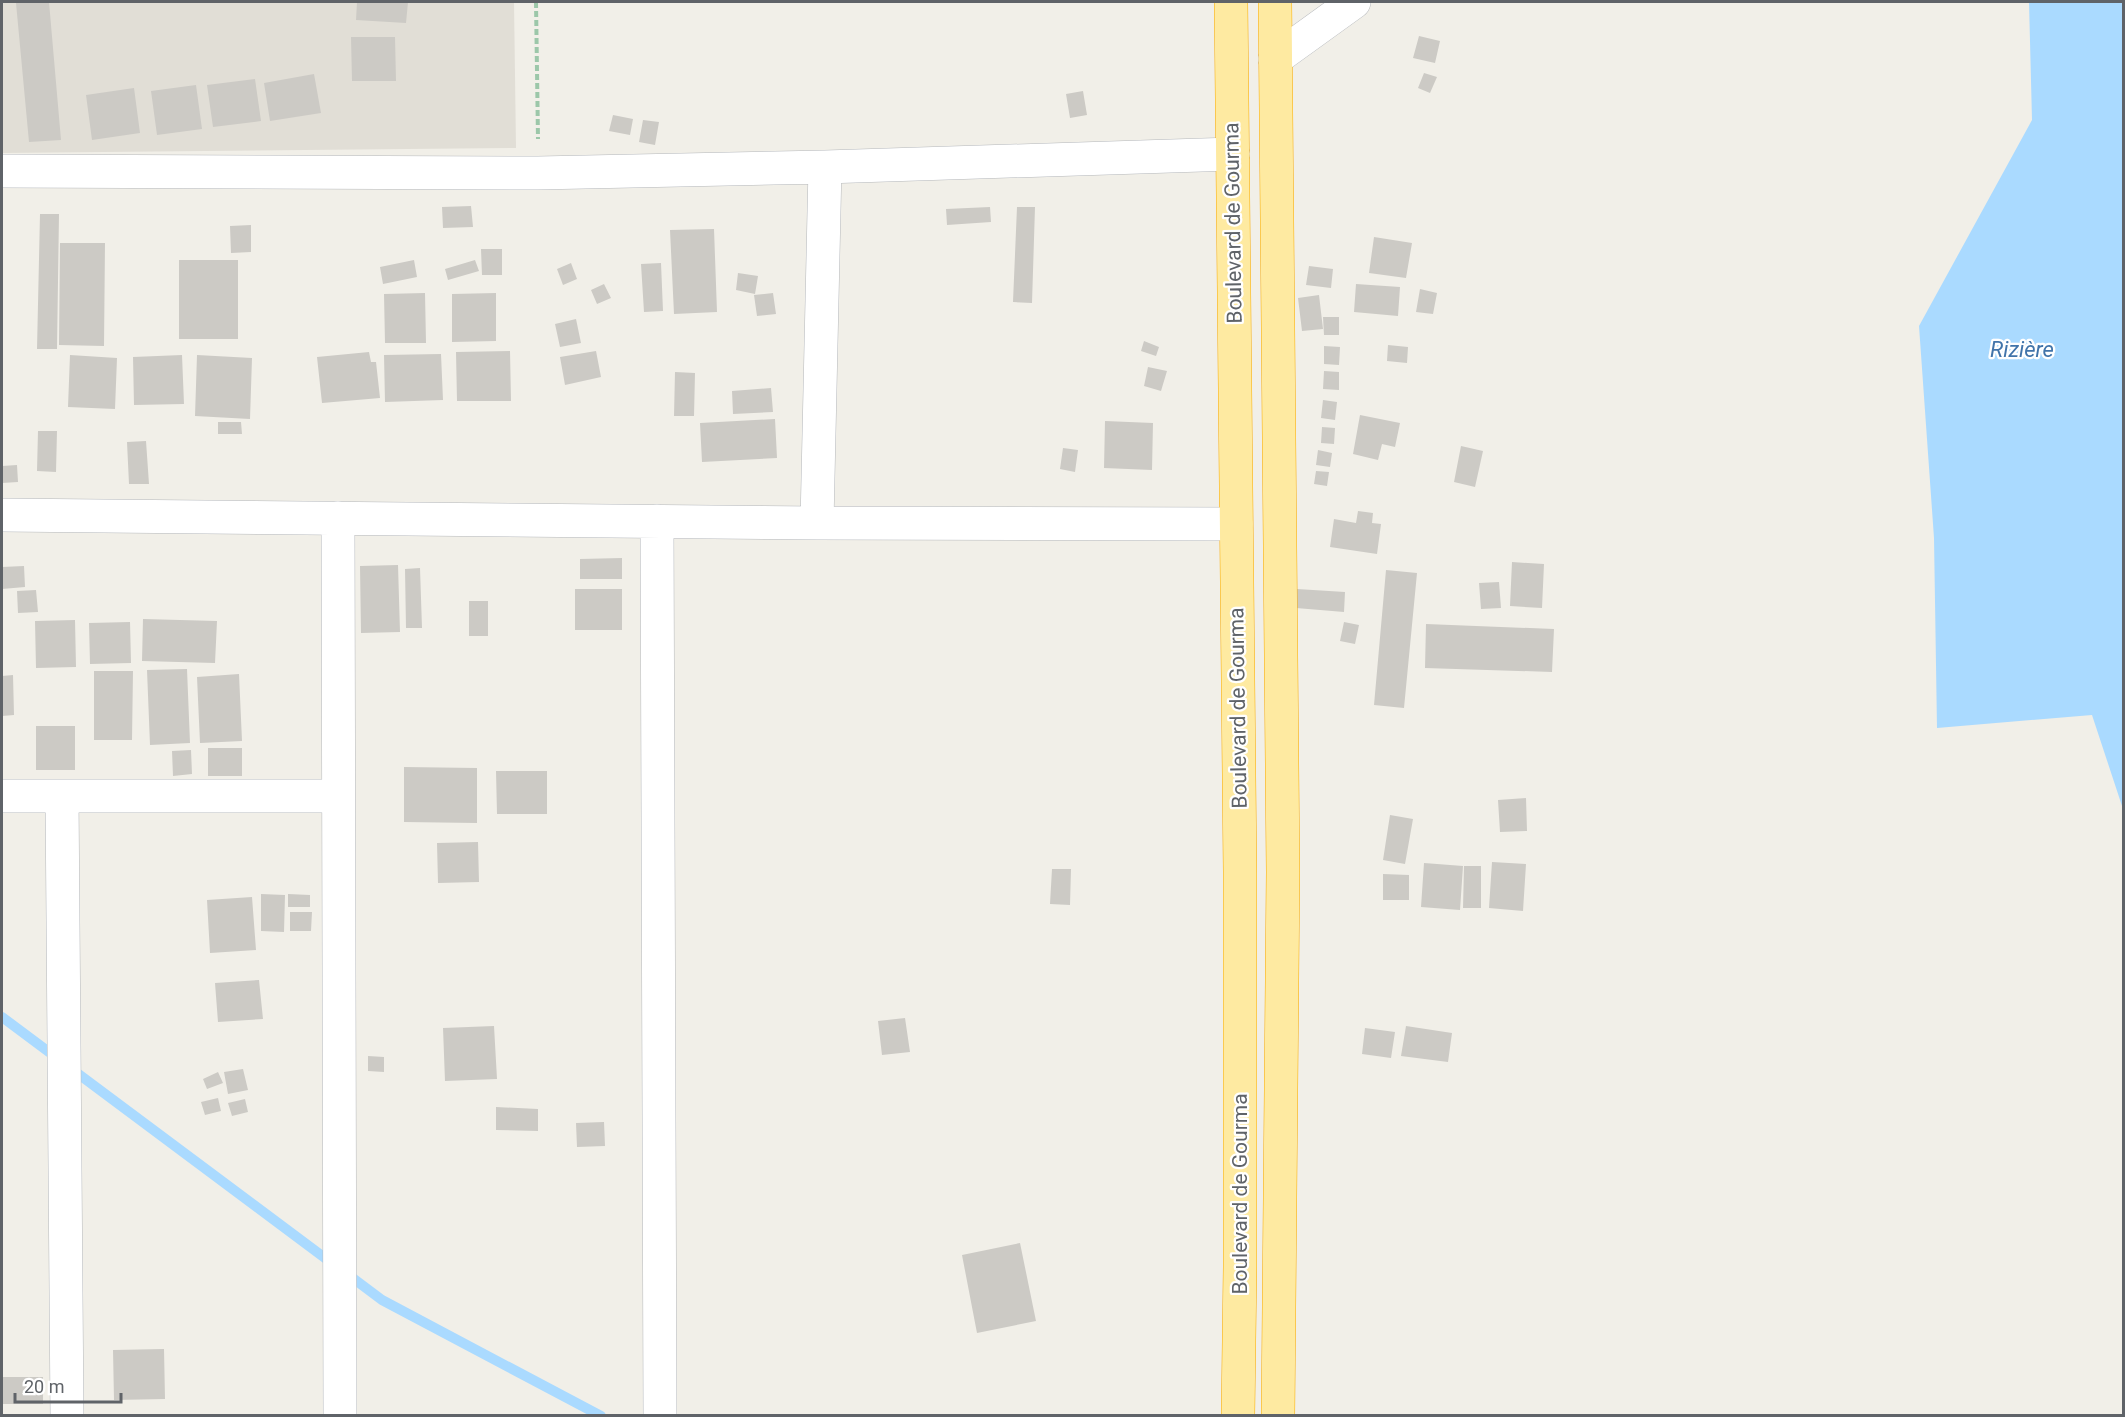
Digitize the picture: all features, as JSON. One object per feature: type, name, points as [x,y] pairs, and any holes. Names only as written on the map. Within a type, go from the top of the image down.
[{"type":"highway","name":"Boulevard de Gourma","points":[[1231,2],[1240,872],[1238,1416]]},
{"type":"highway","name":"Boulevard de Gourma","points":[[1275,2],[1283,872],[1278,1416]]},
{"type":"highway","points":[[1233,154],[1275,152]]},
{"type":"street","points":[[1275,59],[1354,2]]},
{"type":"street","points":[[2,171],[538,172],[825,167],[1233,154]]},
{"type":"street","points":[[817,523],[825,167]]},
{"type":"street","points":[[2,515],[817,523],[1236,524]]},
{"type":"street","points":[[338,518],[340,1416]]},
{"type":"street","points":[[657,521],[660,1416]]},
{"type":"street","points":[[2,796],[338,796]]},
{"type":"street","points":[[62,796],[67,1416]]},
{"type":"path","points":[[536,2],[538,172]]},
{"type":"shaded area","points":[[2,2],[514,2],[516,148],[2,153]]},
{"type":"water","name":"Rizière","points":[[2029,2],[2123,2],[2123,809],[2092,715],[1937,728],[1934,538],[1919,326],[2032,120]]},
{"type":"building","points":[[49,2],[61,140],[29,142],[16,3]]},
{"type":"building","points":[[357,2],[408,2],[406,23],[356,20]]},
{"type":"building","points":[[1419,36],[1440,41],[1435,63],[1413,58]]},
{"type":"building","points":[[351,37],[395,37],[396,81],[352,81]]},
{"type":"building","points":[[1424,73],[1437,77],[1430,93],[1418,88]]},
{"type":"building","points":[[314,74],[321,113],[270,121],[264,83]]},
{"type":"building","points":[[255,79],[261,121],[213,127],[207,85]]},
{"type":"building","points":[[196,85],[202,129],[157,135],[151,91]]},
{"type":"building","points":[[134,88],[140,133],[92,140],[86,95]]},
{"type":"building","points":[[1083,91],[1087,115],[1070,118],[1066,94]]},
{"type":"building","points":[[613,115],[633,119],[630,135],[609,131]]},
{"type":"building","points":[[643,120],[659,122],[655,145],[639,142]]},
{"type":"building","points":[[471,206],[473,227],[443,228],[442,207]]},
{"type":"building","points":[[990,207],[991,222],[947,225],[946,209]]},
{"type":"building","points":[[1017,207],[1035,207],[1032,303],[1013,302]]},
{"type":"building","points":[[40,214],[59,214],[57,349],[37,349]]},
{"type":"building","points":[[251,225],[251,252],[231,253],[230,226]]},
{"type":"building","points":[[714,229],[717,312],[674,314],[670,230]]},
{"type":"building","points":[[1374,237],[1412,243],[1406,278],[1369,273]]},
{"type":"building","points":[[60,243],[105,243],[104,346],[59,345]]},
{"type":"building","points":[[481,249],[502,249],[502,275],[482,275]]},
{"type":"building","points":[[179,260],[238,260],[238,339],[179,339]]},
{"type":"building","points":[[414,260],[417,277],[383,284],[380,267]]},
{"type":"building","points":[[475,260],[479,271],[448,280],[445,269]]},
{"type":"building","points":[[571,263],[577,279],[563,285],[557,269]]},
{"type":"building","points":[[661,263],[663,311],[644,312],[641,264]]},
{"type":"building","points":[[1309,266],[1333,269],[1331,288],[1306,285]]},
{"type":"building","points":[[738,273],[758,276],[755,294],[736,290]]},
{"type":"building","points":[[604,284],[611,298],[597,304],[591,290]]},
{"type":"building","points":[[1356,284],[1400,287],[1398,316],[1354,312]]},
{"type":"building","points":[[1420,289],[1437,293],[1433,314],[1416,312]]},
{"type":"building","points":[[425,293],[426,343],[385,343],[384,294]]},
{"type":"building","points":[[496,293],[496,341],[452,342],[452,294]]},
{"type":"building","points":[[773,293],[776,314],[757,316],[754,295]]},
{"type":"building","points":[[1319,295],[1323,329],[1302,331],[1298,298]]},
{"type":"building","points":[[1323,317],[1339,317],[1339,335],[1324,335]]},
{"type":"building","points":[[576,319],[581,343],[560,347],[555,324]]},
{"type":"building","points":[[1144,341],[1159,347],[1156,356],[1141,351]]},
{"type":"building","points":[[1388,345],[1408,347],[1407,363],[1387,361]]},
{"type":"building","points":[[1324,346],[1340,347],[1339,365],[1324,364]]},
{"type":"building","points":[[510,351],[511,401],[457,401],[456,352]]},
{"type":"building","points":[[596,351],[601,377],[565,385],[560,357]]},
{"type":"building","points":[[369,352],[371,362],[376,362],[380,398],[322,403],[317,357]]},
{"type":"building","points":[[441,354],[443,400],[385,402],[384,355]]},
{"type":"building","points":[[70,355],[117,358],[115,409],[68,407]]},
{"type":"building","points":[[182,355],[184,404],[134,405],[133,357]]},
{"type":"building","points":[[197,355],[252,358],[250,419],[195,416]]},
{"type":"building","points":[[1148,367],[1167,371],[1161,391],[1144,386]]},
{"type":"building","points":[[1324,371],[1339,372],[1339,390],[1323,389]]},
{"type":"building","points":[[675,372],[695,373],[694,416],[674,416]]},
{"type":"building","points":[[771,388],[773,412],[733,414],[732,391]]},
{"type":"building","points":[[1323,400],[1337,402],[1335,420],[1321,418]]},
{"type":"building","points":[[1360,415],[1400,423],[1395,447],[1382,444],[1378,460],[1353,454]]},
{"type":"building","points":[[775,419],[777,458],[702,462],[700,423]]},
{"type":"building","points":[[1105,421],[1153,423],[1152,470],[1104,468]]},
{"type":"building","points":[[218,422],[241,422],[242,434],[218,434]]},
{"type":"building","points":[[1322,427],[1335,428],[1334,444],[1321,443]]},
{"type":"building","points":[[38,431],[57,431],[56,472],[37,471]]},
{"type":"building","points":[[146,441],[149,484],[129,484],[127,442]]},
{"type":"building","points":[[1461,446],[1483,451],[1475,487],[1454,482]]},
{"type":"building","points":[[1063,448],[1078,450],[1075,472],[1060,469]]},
{"type":"building","points":[[1318,450],[1332,453],[1330,467],[1316,465]]},
{"type":"building","points":[[17,465],[18,482],[2,483],[2,466]]},
{"type":"building","points":[[1316,471],[1329,472],[1327,486],[1314,484]]},
{"type":"building","points":[[1358,511],[1373,513],[1372,523],[1381,524],[1377,554],[1330,547],[1334,519],[1356,523]]},
{"type":"building","points":[[622,558],[622,579],[580,579],[580,559]]},
{"type":"building","points":[[1512,562],[1544,564],[1542,608],[1510,606]]},
{"type":"building","points":[[398,565],[400,632],[361,633],[360,566]]},
{"type":"building","points":[[24,566],[25,587],[2,589],[2,567]]},
{"type":"building","points":[[420,568],[422,628],[406,628],[405,569]]},
{"type":"building","points":[[1386,570],[1417,573],[1404,708],[1374,705]]},
{"type":"building","points":[[1499,582],[1501,608],[1481,609],[1479,583]]},
{"type":"building","points":[[575,589],[622,589],[622,630],[575,630]]},
{"type":"building","points":[[1297,589],[1345,592],[1344,612],[1296,608]]},
{"type":"building","points":[[36,590],[38,612],[18,613],[17,591]]},
{"type":"building","points":[[469,601],[488,601],[488,636],[469,636]]},
{"type":"building","points":[[143,619],[217,621],[215,663],[142,661]]},
{"type":"building","points":[[75,620],[76,667],[36,668],[35,621]]},
{"type":"building","points":[[130,622],[131,663],[90,664],[89,623]]},
{"type":"building","points":[[1344,622],[1359,625],[1355,644],[1340,641]]},
{"type":"building","points":[[1426,624],[1554,629],[1552,672],[1425,668]]},
{"type":"building","points":[[187,669],[190,743],[150,745],[147,670]]},
{"type":"building","points":[[94,671],[133,671],[132,740],[94,740]]},
{"type":"building","points":[[239,674],[242,741],[200,743],[197,677]]},
{"type":"building","points":[[13,675],[14,715],[2,716],[2,676]]},
{"type":"building","points":[[36,726],[75,726],[75,770],[36,770]]},
{"type":"building","points":[[208,748],[242,748],[242,776],[208,776]]},
{"type":"building","points":[[191,750],[192,774],[173,776],[172,751]]},
{"type":"building","points":[[404,767],[477,768],[477,823],[404,822]]},
{"type":"building","points":[[496,771],[547,771],[547,814],[497,814]]},
{"type":"building","points":[[1526,798],[1527,831],[1500,832],[1498,800]]},
{"type":"building","points":[[1390,815],[1413,819],[1405,864],[1383,860]]},
{"type":"building","points":[[478,842],[479,882],[438,883],[437,843]]},
{"type":"building","points":[[1492,862],[1526,864],[1523,911],[1489,908]]},
{"type":"building","points":[[1424,863],[1463,866],[1460,910],[1421,907]]},
{"type":"building","points":[[1464,866],[1481,866],[1481,908],[1463,908]]},
{"type":"building","points":[[1052,869],[1071,869],[1070,905],[1050,904]]},
{"type":"building","points":[[1383,874],[1409,875],[1409,900],[1383,900]]},
{"type":"building","points":[[261,894],[285,895],[284,932],[261,931]]},
{"type":"building","points":[[288,894],[310,895],[310,907],[288,907]]},
{"type":"building","points":[[252,897],[256,950],[210,953],[207,900]]},
{"type":"building","points":[[290,912],[312,912],[311,931],[290,931]]},
{"type":"building","points":[[259,980],[263,1019],[218,1022],[215,983]]},
{"type":"building","points":[[905,1018],[910,1052],[882,1055],[878,1021]]},
{"type":"building","points":[[494,1026],[497,1079],[445,1081],[443,1028]]},
{"type":"building","points":[[1406,1026],[1452,1033],[1448,1062],[1401,1056]]},
{"type":"building","points":[[1365,1028],[1395,1032],[1391,1058],[1362,1054]]},
{"type":"building","points":[[368,1056],[384,1057],[384,1072],[368,1071]]},
{"type":"building","points":[[243,1069],[248,1090],[228,1094],[224,1072]]},
{"type":"building","points":[[218,1072],[223,1083],[207,1089],[203,1079]]},
{"type":"building","points":[[218,1098],[221,1111],[205,1115],[201,1102]]},
{"type":"building","points":[[245,1099],[248,1112],[232,1116],[228,1103]]},
{"type":"building","points":[[496,1107],[538,1109],[538,1131],[496,1130]]},
{"type":"building","points":[[604,1122],[605,1146],[577,1147],[576,1123]]},
{"type":"building","points":[[1020,1243],[1036,1321],[977,1333],[962,1255]]},
{"type":"building","points":[[164,1349],[165,1399],[114,1400],[113,1350]]},
{"type":"building","points":[[2,1377],[43,1377],[43,1404],[2,1404]]},
{"type":"waterway","points":[[2,1017],[333,1264]]},
{"type":"waterway","points":[[346,1273],[382,1300],[601,1416]]}]
